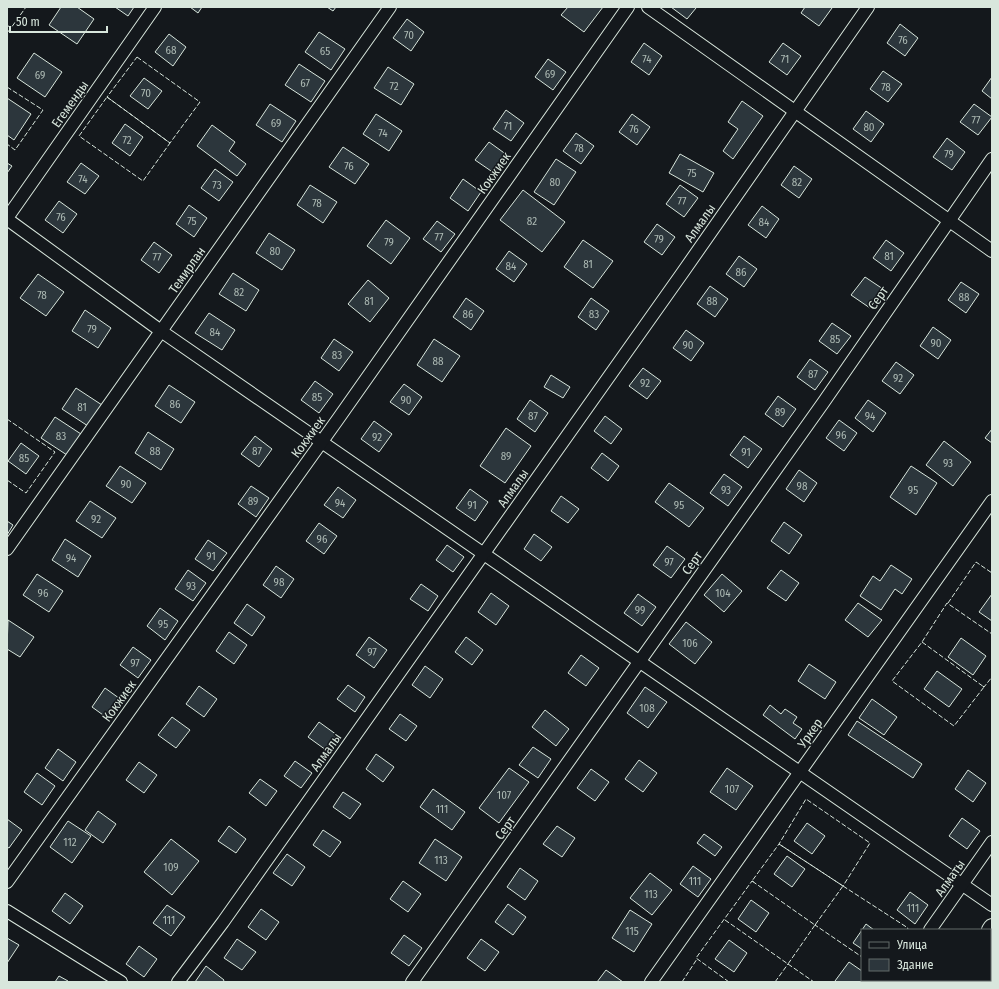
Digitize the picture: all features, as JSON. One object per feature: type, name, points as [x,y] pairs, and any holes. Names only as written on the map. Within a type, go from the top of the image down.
[{"type":"street","name":"Егеменды","points":[[7,218],[156,7]]},
{"type":"street","name":"Темирлан","points":[[7,549],[390,7]]},
{"type":"street","name":"Кокжиек","points":[[7,882],[322,442],[628,7]]},
{"type":"street","points":[[648,7],[992,250]]},
{"type":"street","name":"Алмалы","points":[[178,982],[223,922],[484,554],[796,112],[868,7]]},
{"type":"street","name":"Серт","points":[[412,982],[818,410],[992,159]]},
{"type":"street","points":[[7,218],[161,330],[799,773],[992,905]]},
{"type":"street","name":"Уркер","points":[[651,982],[992,501]]},
{"type":"street","name":"Алматы","points":[[931,929],[992,842]]},
{"type":"street","points":[[7,912],[121,982]]},
{"type":"building","points":[[61,7],[77,7],[94,19],[77,44],[49,25]]},
{"type":"building","points":[[115,7],[134,7],[128,16]]},
{"type":"building","points":[[190,7],[202,7],[198,13]]},
{"type":"building","points":[[327,7],[336,7],[333,11]]},
{"type":"building","points":[[568,7],[603,7],[584,32],[561,15]]},
{"type":"building","points":[[671,7],[694,7],[696,8],[687,19]]},
{"type":"building","points":[[805,7],[832,8],[819,26],[801,13]]},
{"type":"building","points":[[407,19],[424,32],[411,51],[393,38]]},
{"type":"building","points":[[900,24],[918,38],[905,56],[887,43]]},
{"type":"building","points":[[319,32],[345,49],[331,70],[305,52]]},
{"type":"building","points":[[169,34],[186,47],[173,66],[155,52]]},
{"type":"building","points":[[644,43],[662,56],[649,75],[631,62]]},
{"type":"building","points":[[783,43],[801,56],[787,75],[769,62]]},
{"type":"building","points":[[34,53],[62,72],[45,97],[17,78]]},
{"type":"building","points":[[548,59],[566,72],[553,90],[535,77]]},
{"type":"building","points":[[299,64],[325,81],[311,102],[285,85]]},
{"type":"building","points":[[388,67],[414,84],[401,105],[374,88]]},
{"type":"building","points":[[883,71],[902,84],[888,102],[870,89]]},
{"type":"building","points":[[992,77],[992,99],[982,91]]},
{"type":"building","points":[[144,78],[162,91],[148,109],[130,96]]},
{"type":"building","points":[[7,98],[31,114],[14,140],[7,135]]},
{"type":"building","points":[[742,101],[763,116],[733,159],[723,151],[738,129],[728,122]]},
{"type":"building","points":[[270,104],[296,121],[282,142],[256,125]]},
{"type":"building","points":[[974,104],[992,117],[978,135],[960,122]]},
{"type":"building","points":[[506,110],[524,123],[511,141],[493,129]]},
{"type":"building","points":[[866,111],[884,124],[871,142],[853,129]]},
{"type":"building","points":[[376,114],[402,131],[389,151],[363,134]]},
{"type":"building","points":[[632,114],[650,127],[637,145],[619,132]]},
{"type":"building","points":[[125,124],[143,137],[130,156],[112,143]]},
{"type":"building","points":[[212,125],[235,142],[229,151],[246,164],[237,176],[197,146]]},
{"type":"building","points":[[576,133],[594,146],[581,164],[563,151]]},
{"type":"building","points":[[947,138],[965,152],[952,170],[933,157]]},
{"type":"building","points":[[489,142],[507,155],[494,173],[475,160]]},
{"type":"building","points":[[343,147],[369,164],[355,184],[329,167]]},
{"type":"building","points":[[680,154],[714,173],[703,192],[669,173]]},
{"type":"building","points":[[556,159],[576,172],[554,205],[534,192]]},
{"type":"building","points":[[7,163],[12,166],[7,173]]},
{"type":"building","points":[[81,163],[99,176],[85,194],[67,182]]},
{"type":"building","points":[[794,166],[812,179],[799,198],[781,185]]},
{"type":"building","points":[[215,169],[233,182],[219,201],[201,188]]},
{"type":"building","points":[[463,179],[481,192],[468,211],[450,198]]},
{"type":"building","points":[[310,185],[337,202],[323,223],[297,205]]},
{"type":"building","points":[[680,185],[698,198],[684,217],[666,204]]},
{"type":"building","points":[[523,190],[565,222],[542,252],[500,220]]},
{"type":"building","points":[[59,201],[77,214],[63,233],[45,220]]},
{"type":"building","points":[[189,205],[207,218],[194,237],[176,224]]},
{"type":"building","points":[[762,206],[779,219],[766,238],[748,225]]},
{"type":"building","points":[[386,220],[410,238],[391,264],[367,246]]},
{"type":"building","points":[[437,221],[455,234],[441,252],[423,239]]},
{"type":"building","points":[[657,224],[675,237],[662,255],[644,242]]},
{"type":"building","points":[[269,233],[295,250],[282,270],[256,253]]},
{"type":"building","points":[[583,240],[613,261],[593,288],[564,267]]},
{"type":"building","points":[[886,240],[904,253],[891,271],[873,258]]},
{"type":"building","points":[[154,242],[172,255],[159,273],[141,260]]},
{"type":"building","points":[[509,251],[527,264],[514,282],[496,269]]},
{"type":"building","points":[[739,256],[757,269],[744,287],[726,274]]},
{"type":"building","points":[[233,273],[259,290],[246,311],[219,294]]},
{"type":"building","points":[[38,274],[64,292],[46,316],[20,298]]},
{"type":"building","points":[[865,277],[883,289],[870,308],[851,295]]},
{"type":"building","points":[[368,280],[389,298],[370,322],[348,304]]},
{"type":"building","points":[[961,282],[979,294],[966,313],[948,300]]},
{"type":"building","points":[[710,286],[728,299],[715,317],[697,304]]},
{"type":"building","points":[[466,298],[484,311],[471,330],[453,317]]},
{"type":"building","points":[[591,298],[609,311],[596,330],[578,317]]},
{"type":"building","points":[[85,310],[111,328],[98,348],[72,331]]},
{"type":"building","points":[[209,313],[235,330],[222,350],[195,333]]},
{"type":"building","points":[[832,323],[851,336],[837,354],[819,341]]},
{"type":"building","points":[[933,327],[951,340],[938,359],[920,346]]},
{"type":"building","points":[[686,330],[704,343],[691,361],[673,348]]},
{"type":"building","points":[[334,339],[353,352],[339,371],[321,358]]},
{"type":"building","points":[[434,339],[460,356],[442,382],[417,365]]},
{"type":"building","points":[[810,359],[828,372],[815,390],[797,377]]},
{"type":"building","points":[[896,362],[914,375],[900,394],[882,381]]},
{"type":"building","points":[[643,368],[661,381],[647,399],[629,386]]},
{"type":"building","points":[[551,375],[570,387],[563,398],[544,387]]},
{"type":"building","points":[[315,381],[333,394],[319,413],[301,400]]},
{"type":"building","points":[[404,384],[422,397],[409,415],[390,402]]},
{"type":"building","points":[[169,385],[195,402],[181,423],[155,406]]},
{"type":"building","points":[[76,388],[102,405],[88,426],[62,409]]},
{"type":"building","points":[[778,396],[796,409],[783,427],[765,414]]},
{"type":"building","points":[[530,400],[548,413],[535,432],[517,419]]},
{"type":"building","points":[[868,400],[886,413],[873,432],[855,418]]},
{"type":"building","points":[[605,416],[622,429],[611,444],[594,431]]},
{"type":"building","points":[[55,417],[81,434],[67,455],[41,438]]},
{"type":"building","points":[[839,420],[857,433],[844,451],[826,438]]},
{"type":"building","points":[[374,421],[392,434],[379,452],[361,439]]},
{"type":"building","points":[[506,428],[531,446],[505,483],[480,466]]},
{"type":"building","points":[[992,429],[992,443],[985,438]]},
{"type":"building","points":[[148,432],[174,449],[161,470],[135,453]]},
{"type":"building","points":[[255,436],[272,449],[259,467],[241,454]]},
{"type":"building","points":[[744,436],[762,449],[748,468],[730,455]]},
{"type":"building","points":[[944,441],[971,462],[953,486],[926,465]]},
{"type":"building","points":[[21,443],[39,456],[26,474],[8,461]]},
{"type":"building","points":[[602,453],[619,466],[608,481],[591,468]]},
{"type":"building","points":[[120,466],[146,483],[132,503],[106,486]]},
{"type":"building","points":[[911,466],[937,483],[916,515],[890,497]]},
{"type":"building","points":[[799,470],[817,483],[804,502],[786,489]]},
{"type":"building","points":[[724,474],[742,487],[728,506],[710,493]]},
{"type":"building","points":[[669,483],[704,508],[689,527],[655,502]]},
{"type":"building","points":[[251,486],[269,498],[256,517],[238,504]]},
{"type":"building","points":[[338,487],[356,500],[343,518],[324,505]]},
{"type":"building","points":[[470,489],[488,502],[475,521],[456,508]]},
{"type":"building","points":[[561,496],[579,509],[568,523],[551,511]]},
{"type":"building","points":[[90,501],[116,518],[102,538],[76,521]]},
{"type":"building","points":[[7,521],[13,525],[7,535]]},
{"type":"building","points":[[784,522],[802,535],[789,554],[771,541]]},
{"type":"building","points":[[319,523],[337,536],[324,554],[306,541]]},
{"type":"building","points":[[534,534],[552,547],[541,561],[524,549]]},
{"type":"building","points":[[65,539],[91,556],[78,577],[52,560]]},
{"type":"building","points":[[208,540],[227,553],[213,571],[195,559]]},
{"type":"building","points":[[447,545],[464,557],[453,572],[436,560]]},
{"type":"building","points":[[667,546],[685,559],[671,578],[653,565]]},
{"type":"building","points":[[891,565],[912,579],[902,594],[895,589],[881,610],[860,596],[873,576],[880,581]]},
{"type":"building","points":[[276,566],[294,579],[281,598],[263,585]]},
{"type":"building","points":[[188,570],[206,583],[193,601],[175,589]]},
{"type":"building","points":[[781,570],[799,583],[786,601],[767,588]]},
{"type":"building","points":[[37,574],[63,591],[49,612],[23,595]]},
{"type":"building","points":[[722,574],[742,591],[724,612],[704,595]]},
{"type":"building","points":[[421,584],[438,596],[428,611],[410,599]]},
{"type":"building","points":[[491,593],[509,606],[496,625],[478,612]]},
{"type":"building","points":[[638,594],[656,607],[642,626],[624,613]]},
{"type":"building","points":[[992,594],[992,621],[979,612]]},
{"type":"building","points":[[858,603],[882,620],[868,637],[845,620]]},
{"type":"building","points":[[247,604],[265,617],[252,636],[234,623]]},
{"type":"building","points":[[160,608],[178,621],[165,640],[147,626]]},
{"type":"building","points":[[8,620],[34,637],[20,657],[7,649]]},
{"type":"building","points":[[686,622],[712,642],[695,664],[669,644]]},
{"type":"building","points":[[229,632],[247,645],[234,664],[216,651]]},
{"type":"building","points":[[369,637],[387,650],[374,668],[356,655]]},
{"type":"building","points":[[466,637],[483,650],[472,665],[455,652]]},
{"type":"building","points":[[961,638],[986,656],[973,675],[948,657]]},
{"type":"building","points":[[133,647],[151,660],[138,678],[120,665]]},
{"type":"building","points":[[581,655],[599,668],[586,686],[568,673]]},
{"type":"building","points":[[809,664],[836,682],[825,699],[798,681]]},
{"type":"building","points":[[425,666],[443,679],[430,698],[412,685]]},
{"type":"building","points":[[937,671],[962,689],[949,707],[924,689]]},
{"type":"building","points":[[348,685],[365,697],[355,712],[337,699]]},
{"type":"building","points":[[199,686],[217,699],[204,717],[186,704]]},
{"type":"building","points":[[645,687],[667,702],[648,728],[627,713]]},
{"type":"building","points":[[105,688],[123,701],[110,720],[92,707]]},
{"type":"building","points":[[872,699],[897,717],[884,735],[859,718]]},
{"type":"building","points":[[770,705],[781,714],[785,709],[797,717],[793,723],[802,729],[795,739],[763,715]]},
{"type":"building","points":[[545,710],[569,729],[556,746],[532,727]]},
{"type":"building","points":[[400,714],[417,726],[406,741],[389,729]]},
{"type":"building","points":[[172,717],[190,730],[176,748],[158,735]]},
{"type":"building","points":[[857,721],[922,764],[913,778],[848,735]]},
{"type":"building","points":[[319,722],[337,735],[326,750],[308,737]]},
{"type":"building","points":[[533,747],[551,759],[538,778],[519,765]]},
{"type":"building","points":[[58,749],[76,762],[63,781],[45,768]]},
{"type":"building","points":[[376,754],[394,767],[383,782],[366,769]]},
{"type":"building","points":[[639,760],[657,773],[643,792],[625,779]]},
{"type":"building","points":[[295,761],[312,773],[301,788],[284,776]]},
{"type":"building","points":[[139,762],[157,775],[144,793],[126,780]]},
{"type":"building","points":[[509,768],[529,782],[499,823],[479,808]]},
{"type":"building","points":[[727,768],[753,786],[736,810],[710,792]]},
{"type":"building","points":[[591,769],[609,782],[595,801],[577,788]]},
{"type":"building","points":[[968,770],[986,783],[973,802],[955,789]]},
{"type":"building","points":[[37,773],[55,786],[42,805],[24,792]]},
{"type":"building","points":[[260,779],[277,791],[266,806],[249,793]]},
{"type":"building","points":[[433,789],[465,812],[452,830],[420,807]]},
{"type":"building","points":[[343,792],[361,804],[350,819],[333,807]]},
{"type":"building","points":[[98,811],[116,824],[103,843],[85,830]]},
{"type":"building","points":[[962,818],[980,831],[967,849],[949,836]]},
{"type":"building","points":[[7,819],[22,830],[9,848],[7,847]]},
{"type":"building","points":[[68,821],[91,836],[72,863],[50,847]]},
{"type":"building","points":[[807,823],[825,836],[812,854],[794,841]]},
{"type":"building","points":[[229,826],[246,839],[236,853],[218,841]]},
{"type":"building","points":[[557,826],[575,838],[562,857],[543,844]]},
{"type":"building","points":[[323,830],[341,842],[330,857],[313,845]]},
{"type":"building","points":[[704,834],[722,847],[715,856],[697,843]]},
{"type":"building","points":[[171,839],[199,861],[172,895],[144,872]]},
{"type":"building","points":[[435,839],[462,857],[446,881],[419,863]]},
{"type":"building","points":[[287,854],[305,867],[292,886],[273,873]]},
{"type":"building","points":[[787,856],[805,869],[792,887],[774,874]]},
{"type":"building","points":[[693,866],[711,879],[698,897],[680,884]]},
{"type":"building","points":[[520,868],[538,881],[525,900],[507,887]]},
{"type":"building","points":[[650,873],[672,890],[652,915],[630,898]]},
{"type":"building","points":[[403,881],[421,894],[408,912],[390,899]]},
{"type":"building","points":[[910,892],[928,905],[915,924],[897,910]]},
{"type":"building","points":[[65,893],[83,906],[70,924],[52,911]]},
{"type":"building","points":[[751,900],[769,913],[756,932],[738,919]]},
{"type":"building","points":[[508,904],[526,917],[513,935],[495,922]]},
{"type":"building","points":[[167,905],[185,917],[171,936],[153,923]]},
{"type":"building","points":[[261,909],[279,922],[266,940],[248,927]]},
{"type":"building","points":[[630,910],[652,924],[634,952],[612,938]]},
{"type":"building","points":[[866,924],[873,929],[863,929]]},
{"type":"building","points":[[861,931],[861,948],[853,943]]},
{"type":"building","points":[[404,935],[422,948],[409,966],[391,953]]},
{"type":"building","points":[[7,938],[19,945],[7,963]]},
{"type":"building","points":[[237,939],[256,952],[242,970],[224,958]]},
{"type":"building","points":[[481,939],[499,952],[485,971],[467,958]]},
{"type":"building","points":[[729,940],[747,953],[734,972],[715,959]]},
{"type":"building","points":[[139,946],[157,959],[144,977],[126,964]]},
{"type":"building","points":[[849,962],[861,970],[862,982],[835,981]]},
{"type":"building","points":[[206,966],[224,980],[223,982],[195,982]]},
{"type":"building","points":[[606,970],[623,982],[597,982]]},
{"type":"building","points":[[59,976],[68,981],[68,982],[55,982]]},
{"type":"fence","points":[[7,25],[11,28],[26,7]]},
{"type":"fence","points":[[7,33],[10,28]]},
{"type":"fence","points":[[137,57],[200,102],[170,143],[107,97],[137,57]]},
{"type":"fence","points":[[7,87],[43,110],[15,150],[7,144]]},
{"type":"fence","points":[[107,97],[170,143],[143,181],[79,136],[107,97]]},
{"type":"fence","points":[[7,419],[55,452],[26,493],[7,480]]},
{"type":"fence","points":[[948,603],[976,562],[992,573]]},
{"type":"fence","points":[[922,642],[984,687],[954,726],[892,681],[922,642],[947,603],[992,634]]},
{"type":"fence","points":[[983,686],[984,687],[992,677]]},
{"type":"fence","points":[[779,844],[843,886],[815,925],[752,881],[779,844],[806,799],[870,843],[843,886],[779,844]]},
{"type":"fence","points":[[729,982],[696,958],[752,881],[754,882]]},
{"type":"fence","points":[[843,886],[908,929]]},
{"type":"fence","points":[[725,920],[788,964],[815,925],[814,924]]},
{"type":"fence","points":[[816,924],[815,925],[861,956]]},
{"type":"fence","points":[[682,982],[697,959]]},
{"type":"fence","points":[[788,964],[814,982]]},
{"type":"fence","points":[[775,982],[788,964]]}]
